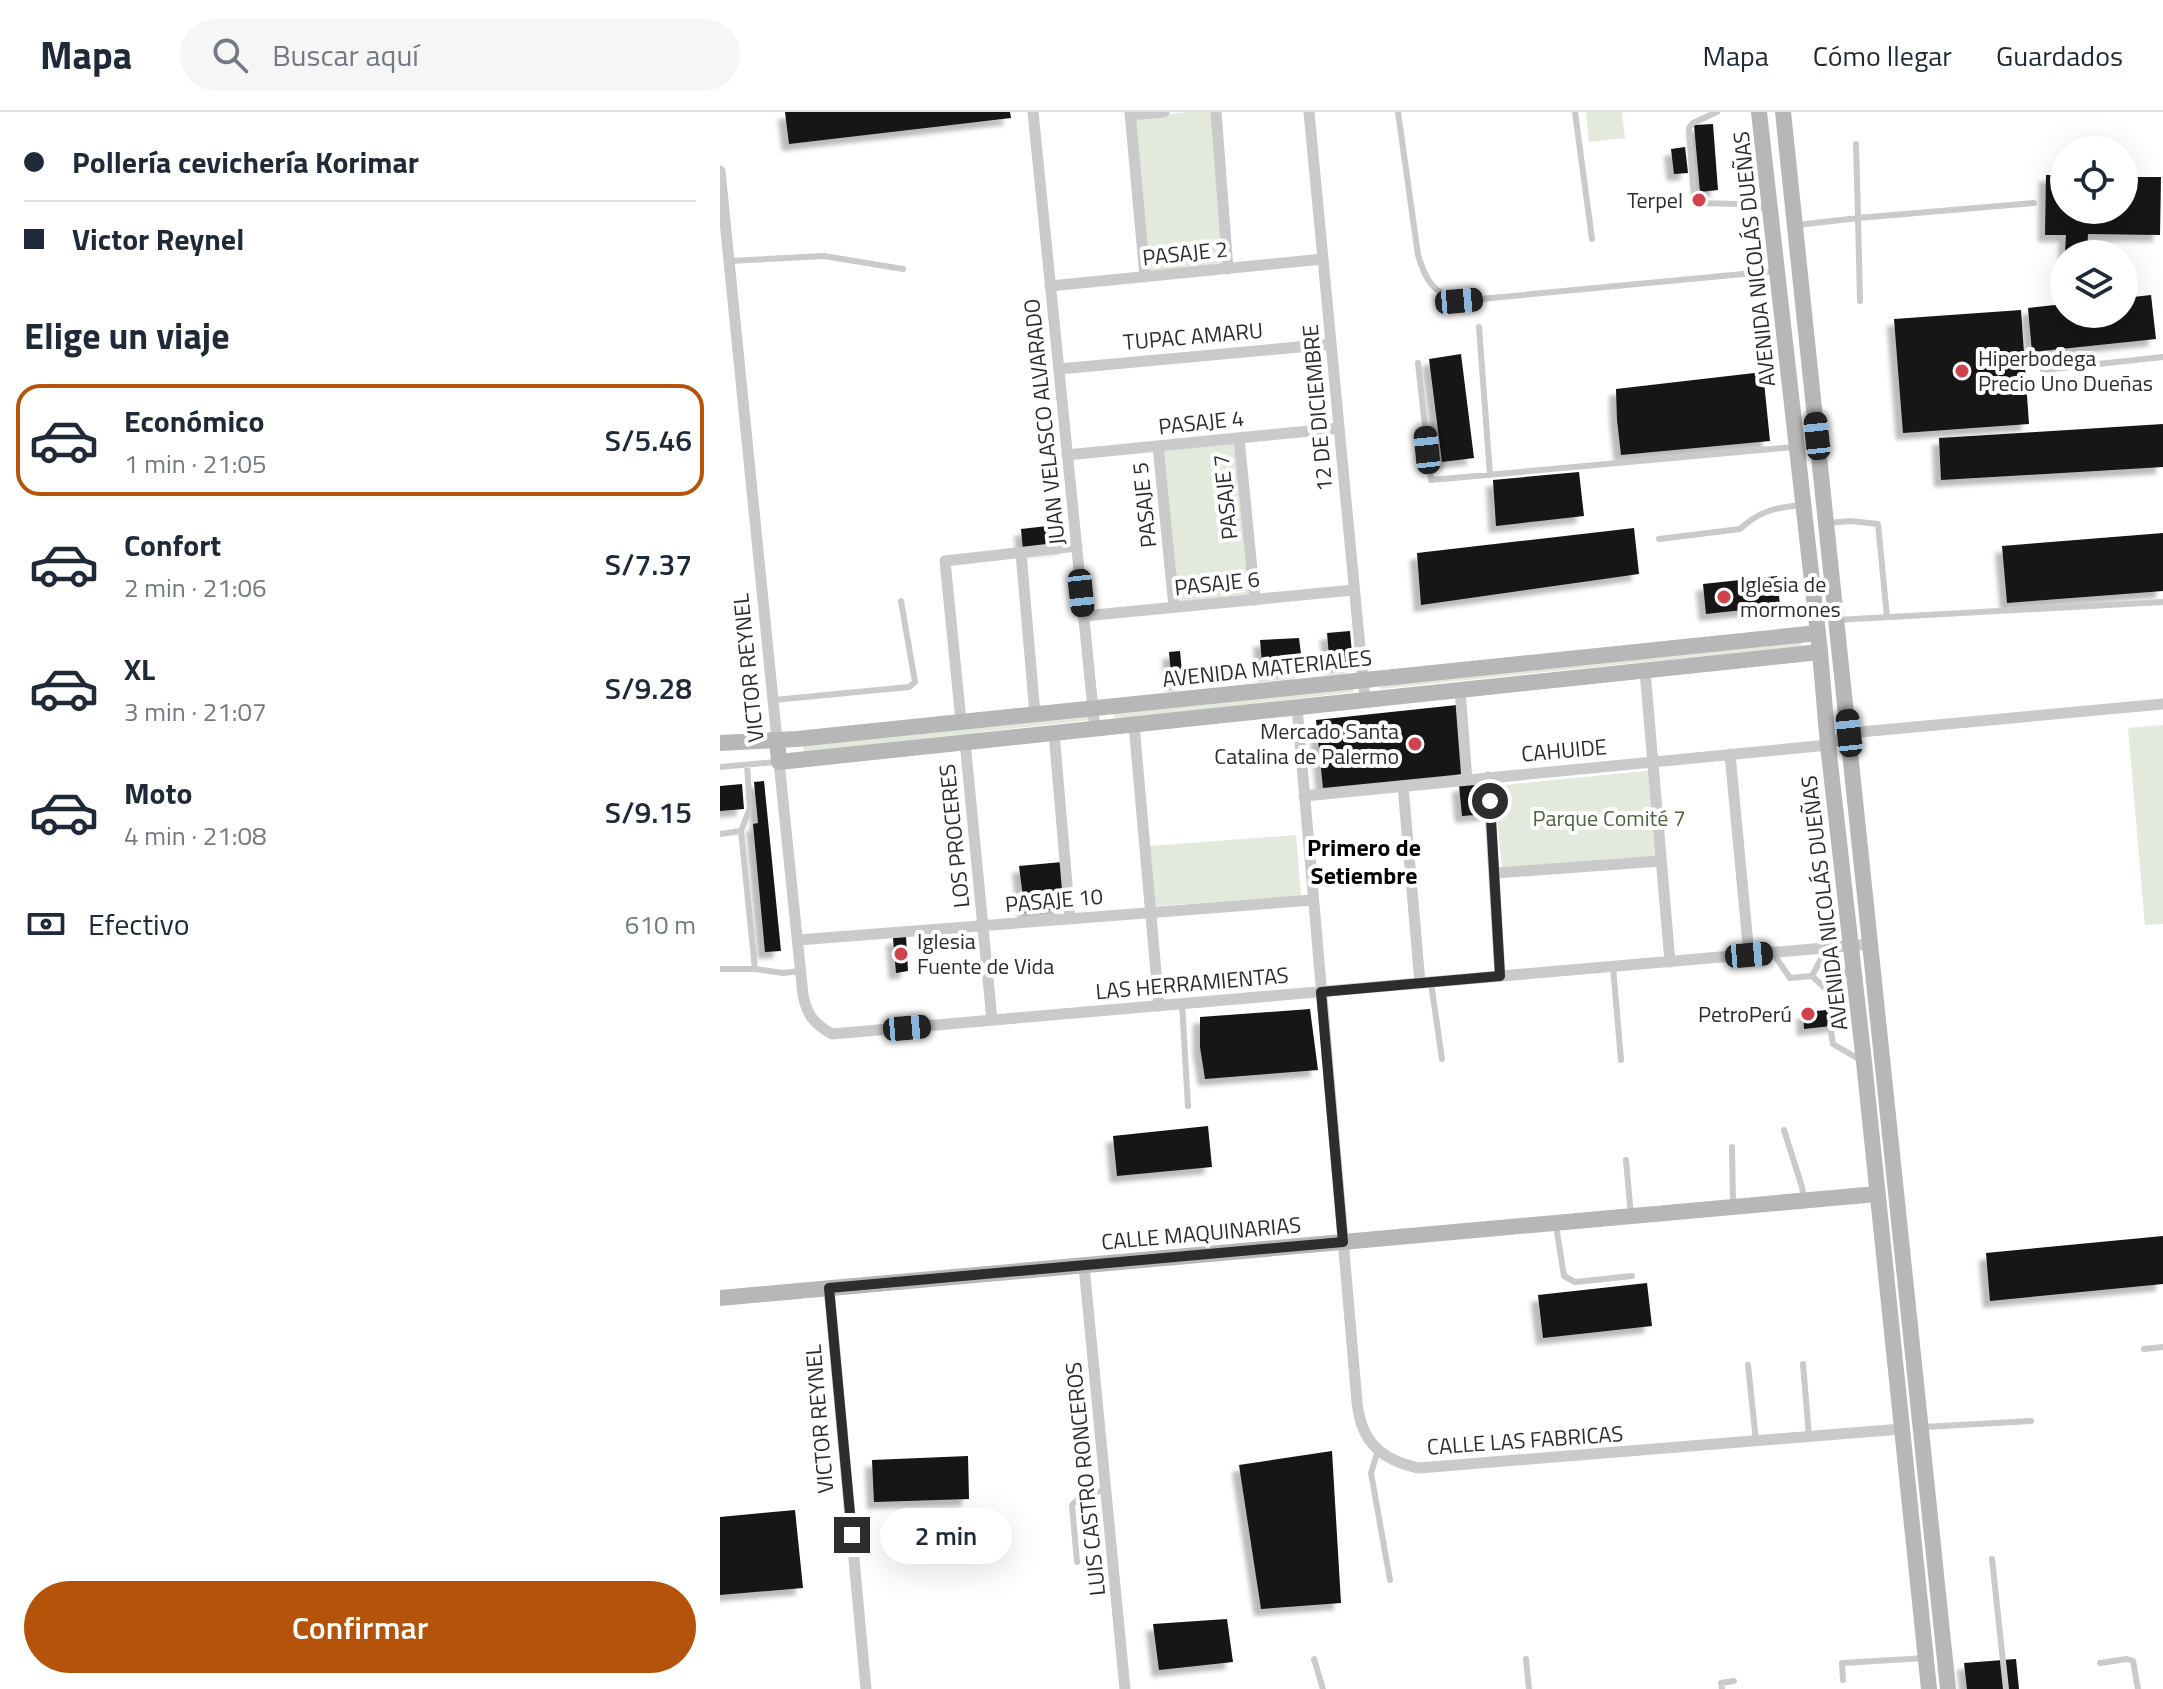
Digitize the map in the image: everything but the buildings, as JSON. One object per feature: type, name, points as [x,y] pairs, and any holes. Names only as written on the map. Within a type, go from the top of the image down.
[{"type":"street","name":"JUAN VELASCO ALVARADO","points":[[1033,112],[1095,729]]},
{"type":"street","points":[[1145,277],[1130,113],[1164,112]]},
{"type":"street","points":[[1216,112],[1228,269]]},
{"type":"street","name":"12 DE DICIEMBRE","points":[[1309,112],[1365,700]]},
{"type":"street","name":"AVENIDA NICOLÁS DUEÑAS","points":[[1759,112],[1865,1068],[1927,1689]]},
{"type":"street","name":"AVENIDA NICOLÁS DUEÑAS","points":[[1783,112],[1948,1689]]},
{"type":"street","name":"VICTOR REYNEL","points":[[720,171],[806,1013],[817,1026],[832,1034],[851,1032]]},
{"type":"street","name":"PASAJE 2","points":[[1050,286],[1323,259]]},
{"type":"street","name":"TUPAC AMARU","points":[[1059,369],[1331,344]]},
{"type":"street","name":"PASAJE 4","points":[[1067,455],[1339,428]]},
{"type":"street","name":"PASAJE 7","points":[[1239,438],[1255,600]]},
{"type":"street","name":"PASAJE 5","points":[[1158,446],[1174,607]]},
{"type":"street","points":[[961,721],[945,561],[1077,546]]},
{"type":"street","points":[[1021,553],[1035,714]]},
{"type":"street","name":"PASAJE 6","points":[[1084,616],[1354,590]]},
{"type":"street","name":"AVENIDA MATERIALES","points":[[720,743],[777,740],[1818,633]]},
{"type":"street","name":"AVENIDA MATERIALES","points":[[779,762],[1820,652]]},
{"type":"street","points":[[1645,671],[1670,962]]},
{"type":"street","points":[[1460,690],[1467,780]]},
{"type":"street","points":[[1828,745],[1849,733],[2163,704]]},
{"type":"street","points":[[1297,707],[1358,1416],[1378,1450]]},
{"type":"street","points":[[1134,725],[1159,1006]]},
{"type":"street","points":[[1054,733],[1070,919]]},
{"type":"street","name":"LOS PROCERES","points":[[965,742],[992,1020]]},
{"type":"street","name":"CAHUIDE","points":[[1304,796],[1828,745]]},
{"type":"street","points":[[1730,754],[1749,955]]},
{"type":"street","points":[[1488,777],[1500,976]]},
{"type":"street","points":[[1403,786],[1426,983]]},
{"type":"street","points":[[1495,873],[1661,861]]},
{"type":"street","name":"PASAJE 10","points":[[798,940],[1313,900]]},
{"type":"street","name":"LAS HERRAMIENTAS","points":[[851,1032],[1871,944]]},
{"type":"street","points":[[1865,1068],[1885,1072]]},
{"type":"street","name":"CALLE MAQUINARIAS","points":[[720,1298],[1877,1194]]},
{"type":"street","name":"LUIS CASTRO RONCEROS","points":[[1084,1266],[1125,1689]]},
{"type":"street","name":"VICTOR REYNEL","points":[[829,1288],[866,1689]]},
{"type":"street","name":"CALLE LAS FABRICAS","points":[[1378,1450],[1402,1465],[1419,1468],[1901,1429]]},
{"type":"lane","points":[[1398,112],[1418,255],[1424,276],[1447,297],[1459,301],[1778,271]]},
{"type":"lane","points":[[1575,112],[1592,239]]},
{"type":"lane","points":[[1712,113],[1689,128],[1694,195],[1700,203],[1736,204],[1771,210]]},
{"type":"lane","points":[[1856,144],[1860,301]]},
{"type":"lane","points":[[1795,226],[2034,203]]},
{"type":"lane","points":[[729,261],[824,256],[903,269]]},
{"type":"lane","points":[[1479,327],[1490,475]]},
{"type":"lane","points":[[2043,370],[2163,357]]},
{"type":"lane","points":[[1418,363],[1430,479],[1433,480],[1796,447]]},
{"type":"lane","points":[[1659,539],[1740,529],[1749,520],[1771,508],[1803,505]]},
{"type":"lane","points":[[1826,524],[1850,521],[1878,524],[1887,617]]},
{"type":"lane","points":[[774,700],[912,685],[915,682],[901,601]]},
{"type":"lane","points":[[1836,620],[2163,602]]},
{"type":"lane","points":[[720,767],[779,762]]},
{"type":"lane","points":[[747,765],[750,808],[741,831],[755,969]]},
{"type":"lane","points":[[720,834],[741,831]]},
{"type":"lane","points":[[1812,976],[1827,948]]},
{"type":"lane","points":[[1773,953],[1790,978],[1812,976],[1827,990],[1829,1010]]},
{"type":"lane","points":[[1827,990],[1853,966]]},
{"type":"lane","points":[[1613,967],[1621,1060]]},
{"type":"lane","points":[[720,969],[783,973],[800,971]]},
{"type":"lane","points":[[1426,983],[1442,1059]]},
{"type":"lane","points":[[1182,1004],[1188,1106]]},
{"type":"lane","points":[[1830,1026],[1833,1044],[1865,1068]]},
{"type":"lane","points":[[1784,1130],[1804,1200]]},
{"type":"lane","points":[[1732,1147],[1733,1207]]},
{"type":"lane","points":[[1626,1160],[1631,1216]]},
{"type":"lane","points":[[1556,1223],[1564,1276],[1575,1282],[1632,1276]]},
{"type":"lane","points":[[2144,1349],[2163,1347]]},
{"type":"lane","points":[[1803,1364],[1809,1437]]},
{"type":"lane","points":[[1748,1365],[1756,1441]]},
{"type":"lane","points":[[1920,1428],[2031,1421]]},
{"type":"lane","points":[[1378,1450],[1371,1473],[1390,1580]]},
{"type":"lane","points":[[1077,1562],[1072,1505],[1078,1499],[1106,1489]]},
{"type":"lane","points":[[1992,1559],[2006,1689]]},
{"type":"lane","points":[[1314,1659],[1323,1689]]},
{"type":"lane","points":[[1526,1659],[1529,1689]]},
{"type":"lane","points":[[1843,1680],[1842,1663],[1926,1661]]},
{"type":"lane","points":[[2100,1663],[2133,1661],[2138,1689]]},
{"type":"lane","points":[[1722,1689],[1721,1683],[1734,1681]]},
{"type":"green space","points":[[1213,112],[1225,265],[1149,274],[1135,117]]},
{"type":"green space","points":[[1586,112],[1622,112],[1625,138],[1589,142]]},
{"type":"green space","points":[[1238,441],[1252,596],[1178,603],[1160,449]]},
{"type":"green space","points":[[1800,636],[1802,646],[1380,689],[1380,678]]},
{"type":"green space","points":[[1352,679],[1354,692],[1115,720],[1112,705]]},
{"type":"green space","points":[[1088,709],[1089,720],[804,752],[802,739]]},
{"type":"green space","points":[[2163,725],[2163,924],[2145,925],[2128,728]]},
{"type":"green space","name":"Parque Comité 7","points":[[1655,770],[1664,857],[1502,868],[1494,786]]},
{"type":"green space","points":[[1296,835],[1301,896],[1155,906],[1150,846]]},
{"type":"place","name":"Terpel","points":[[1699,200]]},
{"type":"place","name":"Hiperbodega Precio Uno Dueñas","points":[[1962,371]]},
{"type":"place","name":"Iglesia de mormones","points":[[1724,597]]},
{"type":"place","name":"Mercado Santa Catalina de Palermo","points":[[1415,744]]},
{"type":"place","name":"Iglesia Fuente de Vida","points":[[901,954]]},
{"type":"place","name":"PetroPerú","points":[[1808,1014]]},
{"type":"district","name":"Primero de Setiembre","points":[[1364,862]]},
{"type":"route","points":[[852,1535],[829,1288],[1343,1242],[1321,992],[1500,976],[1490,801]]}]
